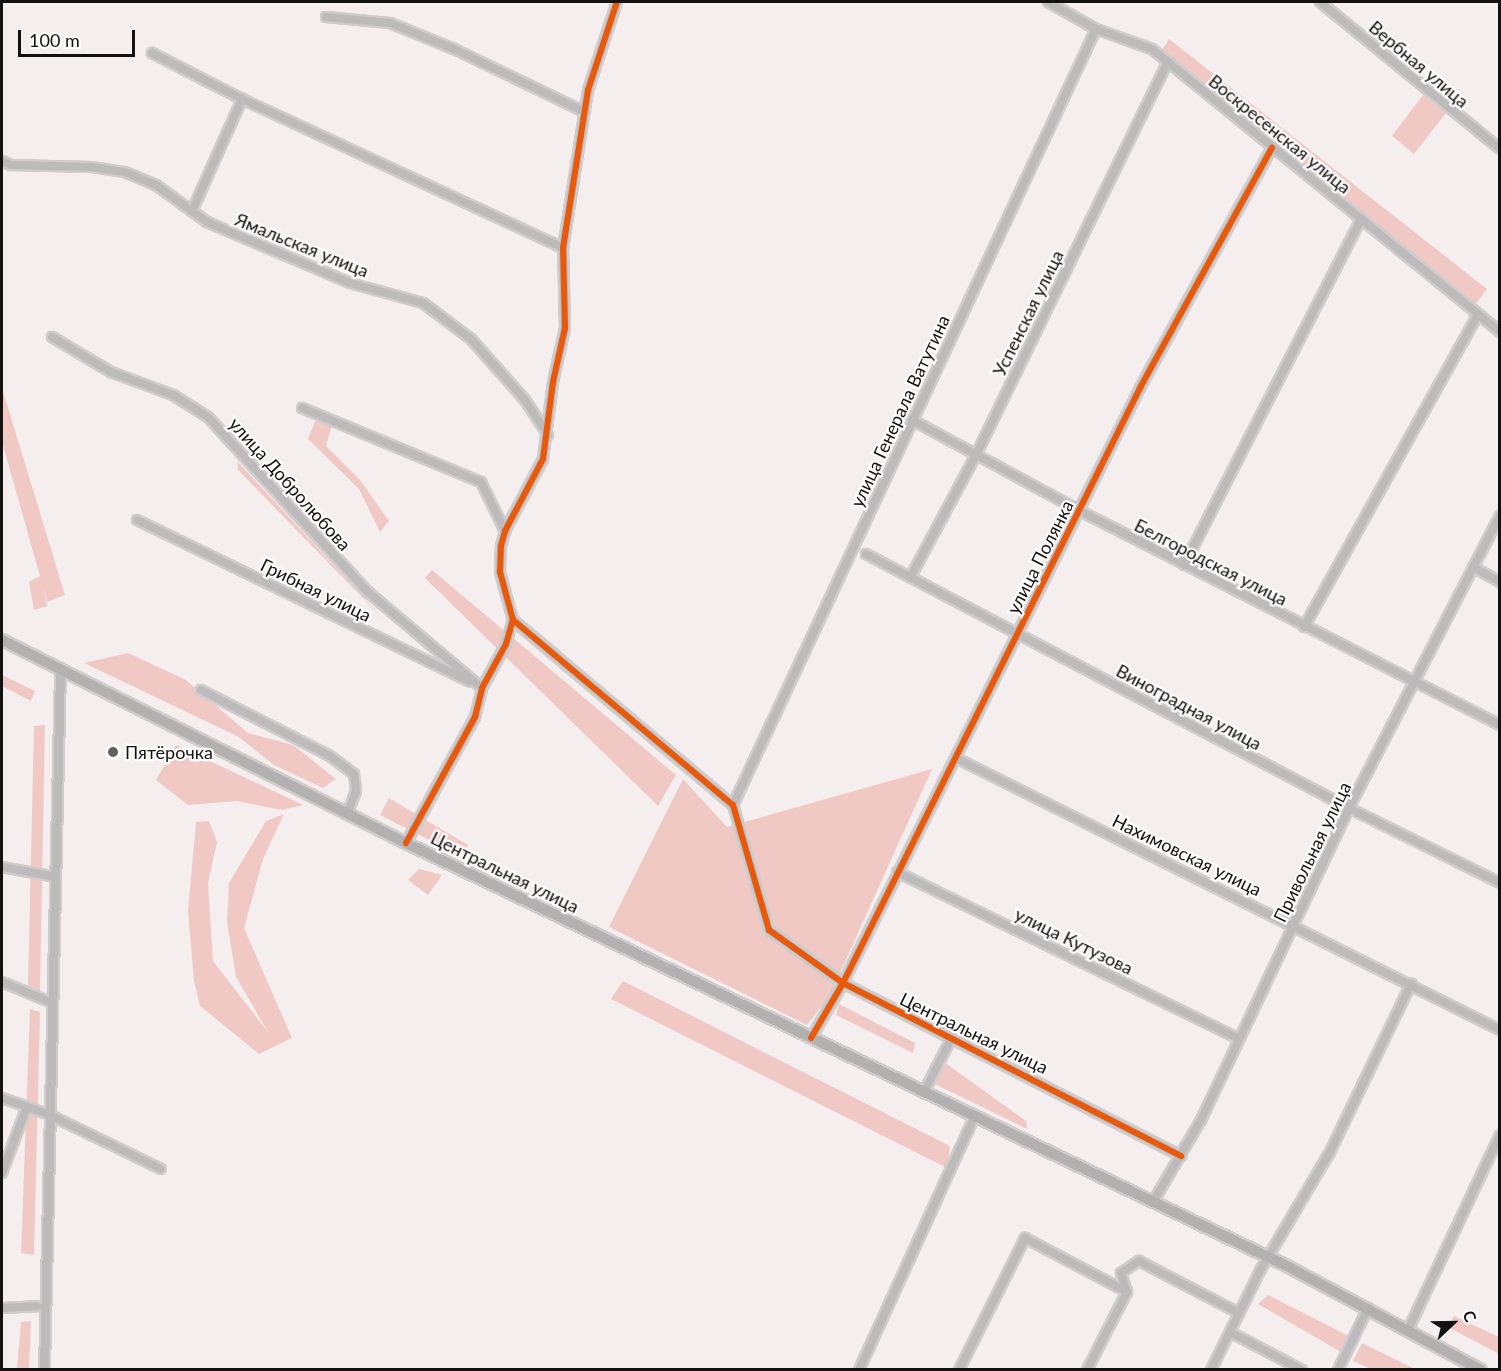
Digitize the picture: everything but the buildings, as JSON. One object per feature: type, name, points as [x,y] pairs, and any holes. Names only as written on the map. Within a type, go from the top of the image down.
[{"type":"main road","name":"Центральная улица","points":[[2,640],[346,814],[1153,1202],[1409,1328],[1481,1370]]},
{"type":"street","points":[[406,843],[475,717],[482,688],[506,644],[513,620],[500,572],[505,531],[536,476],[548,435],[553,382],[565,328],[563,248],[585,112],[617,2]]},
{"type":"street","name":"Воскресенская улица","points":[[1048,2],[1096,29],[1152,49],[1500,332]]},
{"type":"street","name":"Вербная улица","points":[[1320,2],[1500,149]]},
{"type":"street","points":[[326,17],[390,23],[454,49],[585,112]]},
{"type":"street","name":"улица Генерала Ватутина","points":[[733,805],[1096,29]]},
{"type":"street","points":[[152,53],[242,99],[563,248]]},
{"type":"street","name":"Успенская улица","points":[[911,576],[976,455],[1168,62]]},
{"type":"street","points":[[192,211],[242,99]]},
{"type":"street","name":"улица Полянка","points":[[811,1038],[843,983],[1141,386],[1272,148]]},
{"type":"street","name":"Ямальская улица","points":[[2,160],[11,165],[92,167],[125,172],[156,184],[207,222],[350,283],[423,303],[444,315],[525,400],[548,435]]},
{"type":"street","points":[[1184,565],[1361,219]]},
{"type":"street","points":[[1304,627],[1478,314]]},
{"type":"street","name":"улица Добролюбова","points":[[52,337],[111,372],[173,395],[208,417],[368,592],[482,688]]},
{"type":"street","points":[[302,408],[481,482],[505,531]]},
{"type":"street","name":"Белгородская улица","points":[[912,420],[1184,565],[1500,725]]},
{"type":"street","name":"Привольная улица","points":[[1153,1202],[1181,1156],[1349,808],[1412,682],[1500,516]]},
{"type":"street","name":"Грибная улица","points":[[137,520],[482,688]]},
{"type":"street","name":"Виноградная улица","points":[[866,554],[1349,808],[1500,883]]},
{"type":"street","points":[[1473,567],[1500,582]]},
{"type":"street","points":[[513,620],[733,805]]},
{"type":"street","points":[[44,1370],[60,668]]},
{"type":"street","points":[[201,690],[330,756],[354,774],[356,791],[346,814]]},
{"type":"street","name":"Нахимовская улица","points":[[956,758],[1294,924],[1500,1030]]},
{"type":"street","name":"Центральная улица","points":[[733,805],[769,930],[843,983],[950,1041],[1092,1109],[1181,1156]]},
{"type":"street","points":[[2,867],[56,877]]},
{"type":"street","name":"улица Кутузова","points":[[897,872],[1238,1038]]},
{"type":"street","points":[[2,982],[52,1003]]},
{"type":"street","points":[[1211,1370],[1267,1258],[1330,1152],[1411,984]]},
{"type":"street","points":[[924,1092],[950,1041]]},
{"type":"street","points":[[2,1098],[26,1109],[50,1115],[161,1169]]},
{"type":"street","points":[[2,1173],[26,1109]]},
{"type":"street","points":[[859,1370],[975,1116]]},
{"type":"street","points":[[1409,1328],[1500,1135]]},
{"type":"street","points":[[959,1370],[1025,1238],[1127,1292]]},
{"type":"street","points":[[1087,1370],[1127,1292],[1121,1273],[1139,1262],[1239,1313]]},
{"type":"street","points":[[2,1308],[37,1306]]},
{"type":"street","points":[[1338,1370],[1368,1308]]},
{"type":"street","points":[[1230,1332],[1302,1370]]},
{"type":"shaded area","points":[[1169,39],[1487,289],[1476,304],[1162,50]]},
{"type":"shaded area","points":[[1423,95],[1446,113],[1414,154],[1392,136]]},
{"type":"shaded area","points":[[2,388],[65,595],[47,602],[43,587],[47,606],[34,610],[29,582],[40,576],[2,442]]},
{"type":"shaded area","points":[[316,419],[333,421],[326,446],[360,480],[389,521],[380,532],[359,489],[308,439]]},
{"type":"shaded area","points":[[237,461],[388,624],[238,470]]},
{"type":"shaded area","points":[[432,570],[676,775],[658,806],[425,578]]},
{"type":"shaded area","points":[[128,653],[186,680],[248,733],[293,745],[336,779],[323,788],[274,765],[239,737],[84,663]]},
{"type":"shaded area","points":[[2,675],[35,691],[31,701],[2,686]]},
{"type":"shaded area","points":[[45,725],[40,992],[28,985],[34,726]]},
{"type":"shaded area","points":[[176,745],[303,805],[282,810],[237,801],[188,805],[156,780]]},
{"type":"shaded area","points":[[932,769],[830,995],[807,1025],[609,927],[683,779],[727,827]]},
{"type":"shaded area","points":[[389,798],[468,845],[463,857],[380,815]]},
{"type":"shaded area","points":[[284,814],[263,859],[244,928],[292,1038],[259,1054],[200,1006],[194,981],[188,911],[196,822],[209,821],[217,842],[208,883],[213,961],[268,1032],[236,977],[227,922],[229,883],[266,821]]},
{"type":"shaded area","points":[[419,869],[442,875],[428,895],[408,880]]},
{"type":"shaded area","points":[[623,981],[950,1146],[947,1168],[611,999]]},
{"type":"shaded area","points":[[839,1004],[915,1043],[913,1053],[836,1015]]},
{"type":"shaded area","points":[[30,1009],[40,1012],[34,1255],[21,1253]]},
{"type":"shaded area","points":[[944,1062],[1026,1121],[1027,1129],[933,1083]]},
{"type":"shaded area","points":[[1268,1295],[1349,1336],[1341,1352],[1258,1304]]},
{"type":"shaded area","points":[[1454,1316],[1499,1337],[1499,1354],[1448,1327]]},
{"type":"shaded area","points":[[31,1321],[29,1369],[17,1369],[21,1322]]},
{"type":"shaded area","points":[[1362,1343],[1415,1369],[1371,1369],[1353,1361]]},
{"type":"cycle path","points":[[406,843],[475,717],[482,688],[506,644],[513,620],[500,572],[501,546],[505,531],[543,459],[553,382],[565,328],[563,248],[588,90],[617,2]]},
{"type":"cycle path","points":[[811,1038],[843,983],[1141,386],[1272,148]]},
{"type":"cycle path","points":[[513,620],[733,805],[769,930],[843,983],[1181,1156]]},
{"type":"place","name":"Пятёрочка","points":[[113,752]]}]
